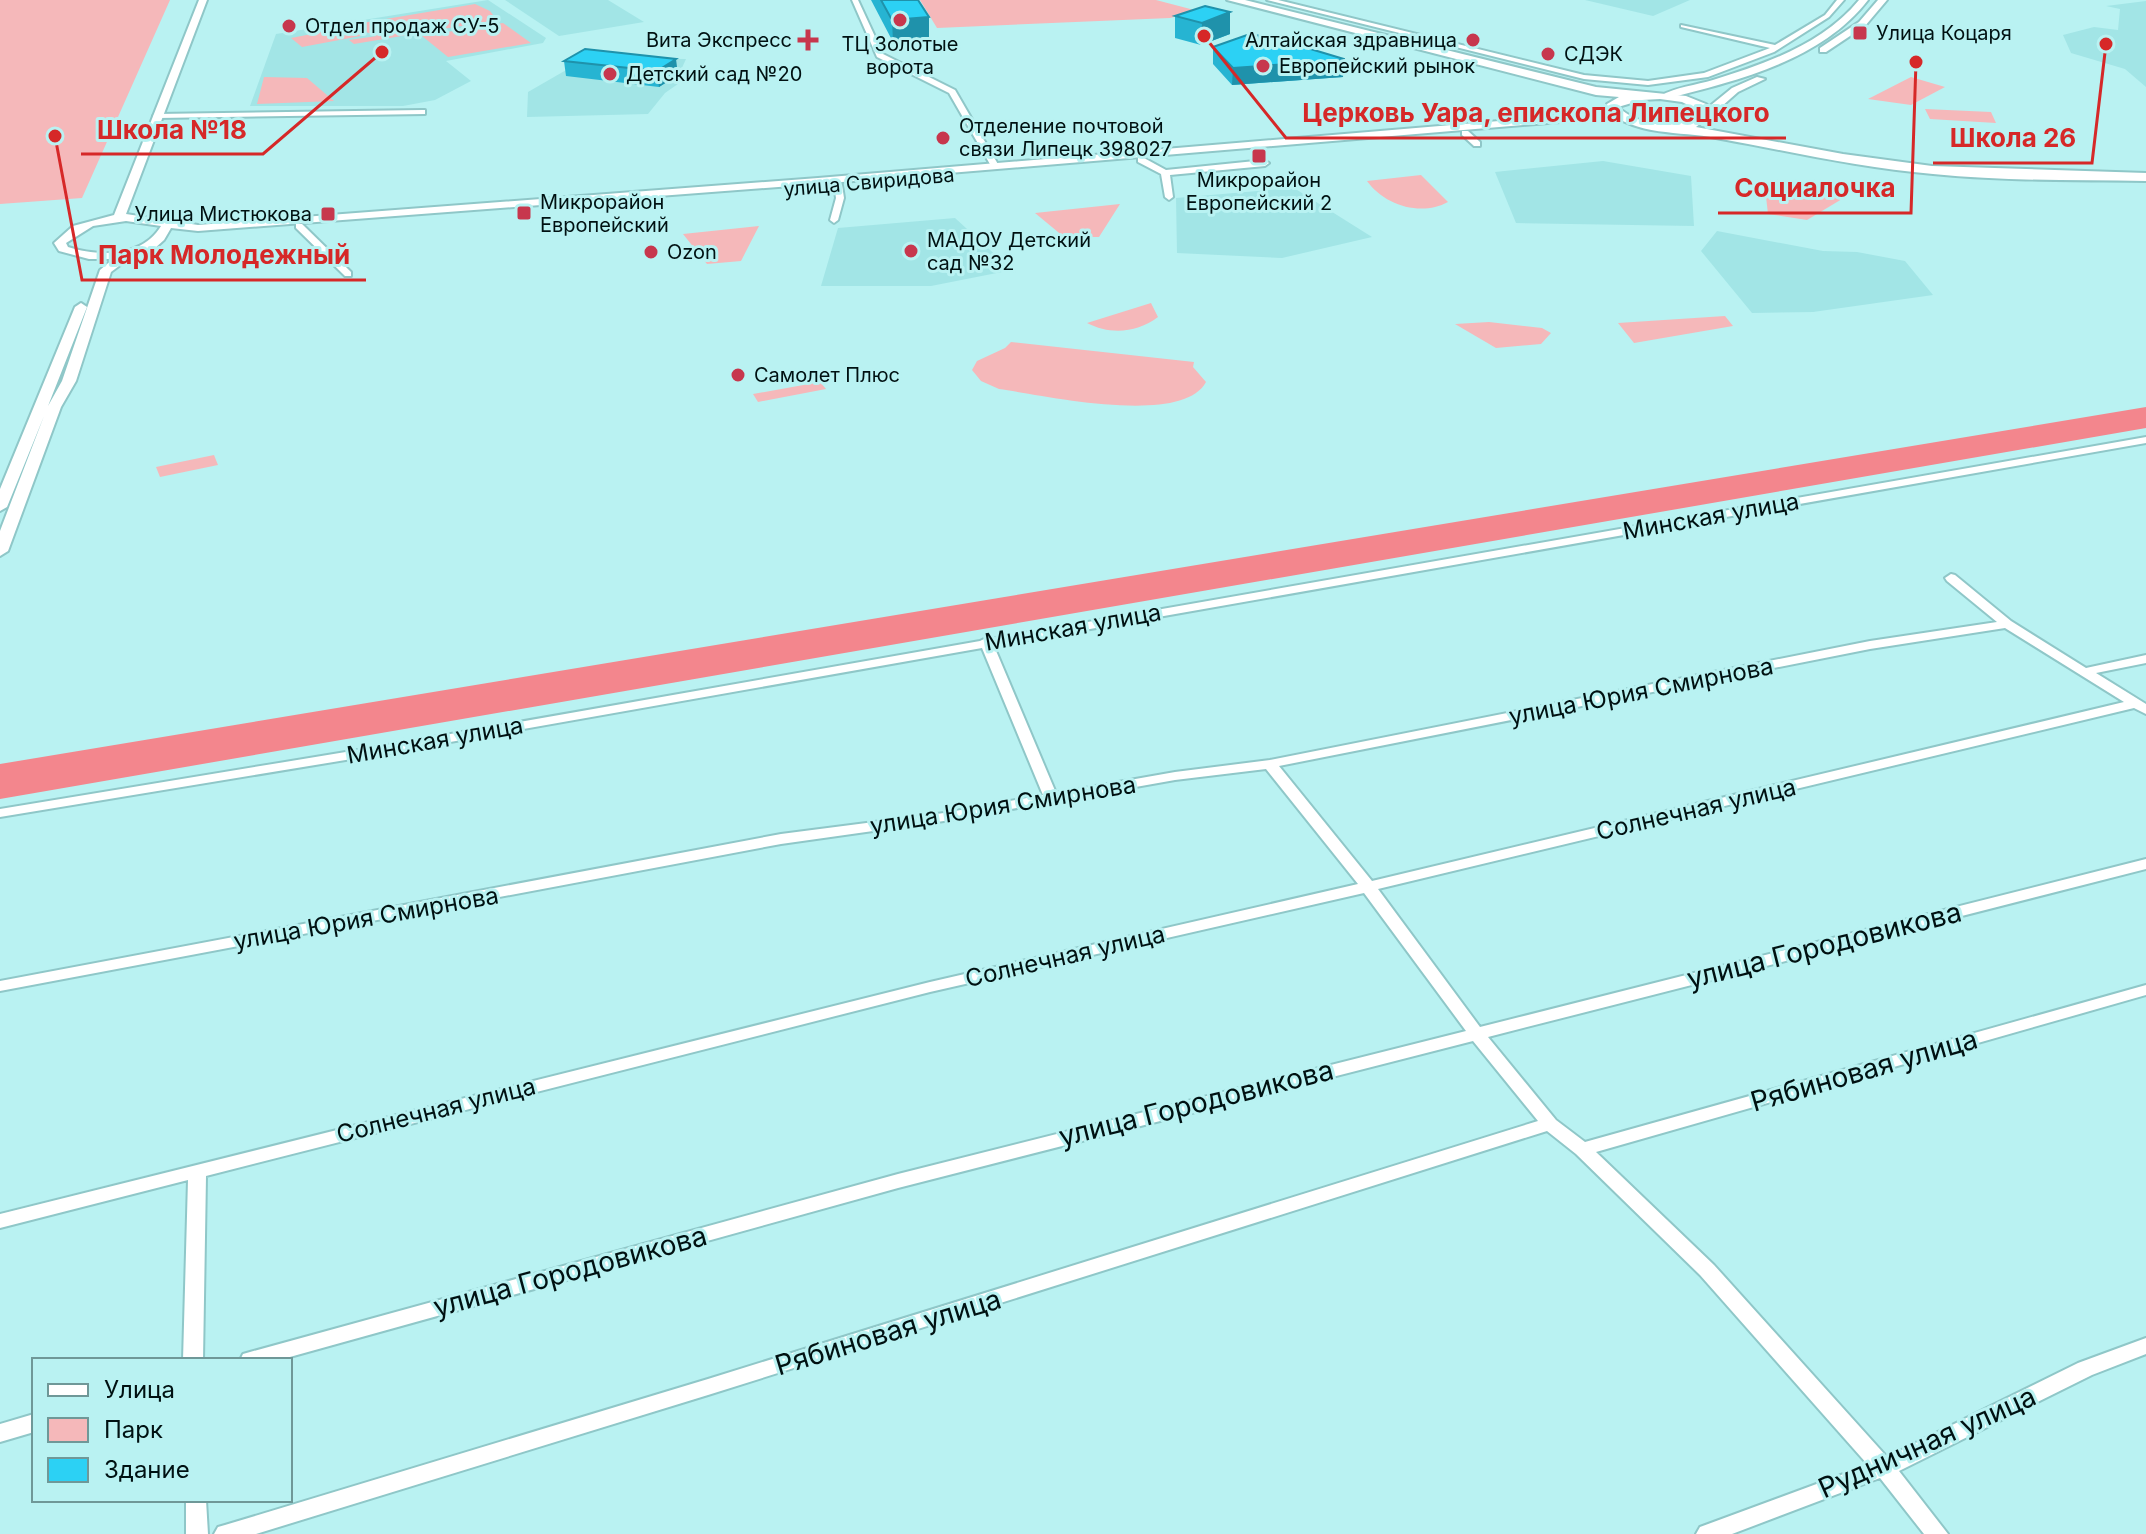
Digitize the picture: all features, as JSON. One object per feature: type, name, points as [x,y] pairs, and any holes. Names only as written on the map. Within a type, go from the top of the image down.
[{"type":"main road","points":[[1227,1],[1596,91],[1665,96],[1701,104],[1729,128],[1810,148],[1907,162],[2146,170]]},
{"type":"main road","points":[[1227,1],[1585,96],[1635,123],[1714,132],[1802,153],[1904,168],[2146,177]]},
{"type":"main road","points":[[1612,108],[1618,101],[1642,96]]},
{"type":"main road","points":[[1667,126],[1699,122],[1708,113]]},
{"type":"street","points":[[118,219],[203,0]]},
{"type":"street","points":[[855,0],[880,55],[952,92],[995,166]]},
{"type":"street","points":[[1270,0],[1584,77],[1648,83],[1691,78],[1776,47],[1827,16],[1841,0]]},
{"type":"street","points":[[1665,96],[1720,82],[1800,49],[1841,24],[1864,0]]},
{"type":"street","points":[[1708,113],[1735,90],[1845,37],[1875,12],[1883,0]]},
{"type":"street","points":[[1683,26],[1776,47]]},
{"type":"street","name":"улица Свиридова","points":[[89,256],[63,249],[60,243],[66,235],[81,227],[118,219],[145,219],[166,226],[198,228],[1572,118],[1612,108]]},
{"type":"street","points":[[157,116],[422,112]]},
{"type":"street","name":"улица Свиридова","points":[[136,251],[188,235],[1603,121],[1635,123]]},
{"type":"street","points":[[1465,133],[1477,144]]},
{"type":"street","points":[[1141,160],[1165,173],[1265,163]]},
{"type":"street","points":[[1165,173],[1169,197]]},
{"type":"street","points":[[834,220],[840,198],[838,185]]},
{"type":"street","points":[[152,245],[163,236],[166,226]]},
{"type":"street","points":[[299,226],[348,274]]},
{"type":"street","points":[[89,256],[136,251]]},
{"type":"street","points":[[0,551],[54,407],[69,381],[106,270],[136,251]]},
{"type":"street","points":[[0,507],[98,264],[89,256]]},
{"type":"street","name":"Минская улица","points":[[0,813],[382,750],[2146,440]]},
{"type":"street","points":[[1951,578],[2007,624],[2140,707]]},
{"type":"street","name":"улица Юрия Смирнова","points":[[0,986],[781,839],[1175,776],[1270,764],[1870,645],[2007,624]]},
{"type":"street","points":[[986,642],[1051,798]]},
{"type":"street","points":[[2084,672],[2146,659]]},
{"type":"street","name":"Солнечная улица","points":[[0,1221],[930,987],[2140,707]]},
{"type":"street","points":[[1270,764],[1368,887],[1475,1032],[1550,1124],[1582,1149],[1707,1270],[1884,1468],[1937,1534]]},
{"type":"street","name":"улица Городовикова","points":[[257,1358],[898,1181],[2146,864]]},
{"type":"street","name":"Рябиновая улица","points":[[1582,1149],[2146,990]]},
{"type":"street","name":"Рябиновая улица","points":[[225,1534],[1550,1124]]},
{"type":"street","points":[[193,1358],[197,1170]]},
{"type":"street","name":"Рудничная улица","points":[[1707,1534],[1884,1468],[2085,1369],[2146,1346]]},
{"type":"street","points":[[0,1433],[32,1424]]},
{"type":"street","points":[[196,1502],[197,1534]]},
{"type":"shaded area","points":[[488,0],[546,38],[543,43],[446,61],[471,81],[435,100],[403,106],[250,106],[276,34]]},
{"type":"shaded area","points":[[505,0],[608,0],[644,22],[559,36]]},
{"type":"shaded area","points":[[1585,0],[1690,0],[1653,16]]},
{"type":"shaded area","points":[[2146,1],[2146,87],[2125,69],[2071,53],[2063,35],[2094,27],[2118,30],[2120,9],[2106,6]]},
{"type":"shaded area","points":[[587,58],[686,59],[681,70],[695,72],[665,93],[648,114],[527,117],[528,92]]},
{"type":"shaded area","points":[[1603,161],[1691,176],[1694,226],[1516,223],[1495,172]]},
{"type":"shaded area","points":[[1294,188],[1372,237],[1282,258],[1177,253],[1176,198]]},
{"type":"shaded area","name":"МАДОУ Детский сад №32","points":[[955,218],[1012,270],[931,286],[821,286],[838,228]]},
{"type":"shaded area","points":[[1717,231],[1823,251],[1857,252],[1905,261],[1933,295],[1813,312],[1752,313],[1701,251]]},
{"type":"shaded area","points":[[2146,407],[2146,428],[0,799],[0,764]]},
{"type":"green space","points":[[0,0],[170,0],[82,198],[0,204]]},
{"type":"green space","points":[[920,0],[1156,0],[1198,11],[1170,18],[937,28]]},
{"type":"green space","points":[[475,4],[490,11],[497,20],[354,44],[349,40],[377,36],[363,31],[362,23]]},
{"type":"green space","points":[[503,23],[531,43],[448,57],[422,36]]},
{"type":"green space","points":[[353,26],[366,35],[302,47],[291,38]]},
{"type":"green space","points":[[264,77],[307,78],[334,101],[257,104]]},
{"type":"green space","points":[[1911,77],[1945,87],[1911,105],[1868,99]]},
{"type":"green space","points":[[1925,109],[1991,112],[1996,123],[1930,119]]},
{"type":"green space","points":[[1421,175],[1448,202],[1426,208],[1404,206],[1383,197],[1367,181]]},
{"type":"green space","points":[[1780,183],[1841,192],[1847,196],[1807,220],[1768,214],[1765,188]]},
{"type":"green space","points":[[1120,204],[1099,237],[1064,237],[1035,213]]},
{"type":"green space","points":[[759,226],[741,261],[707,264],[683,234]]},
{"type":"green space","points":[[1151,303],[1158,317],[1132,329],[1114,331],[1087,323]]},
{"type":"green space","points":[[1725,316],[1733,326],[1634,343],[1618,323]]},
{"type":"green space","points":[[1489,322],[1542,328],[1551,333],[1541,344],[1496,348],[1455,324]]},
{"type":"green space","points":[[1011,342],[1194,362],[1193,367],[1206,382],[1192,395],[1170,403],[1142,406],[1047,397],[999,389],[981,381],[972,370],[977,361]]},
{"type":"green space","points":[[820,382],[826,389],[758,402],[753,394]]},
{"type":"green space","points":[[214,455],[218,465],[160,477],[156,467]]},
{"type":"building","points":[[881,0],[918,0],[929,17],[892,20]]},
{"type":"building","points":[[1205,6],[1230,12],[1202,23],[1175,16]]},
{"type":"building","points":[[1247,35],[1267,36],[1344,60],[1233,68],[1213,47]]},
{"type":"building","points":[[585,49],[676,59],[657,71],[564,61]]},
{"type":"place","name":"ТЦ Золотые ворота","points":[[900,20]]},
{"type":"place","name":"Отдел продаж СУ-5","points":[[289,26]]},
{"type":"place","name":"Улица Коцаря","points":[[1860,33]]},
{"type":"place","name":"Церковь Уара, епископа Липецкого","points":[[1204,36]]},
{"type":"place","name":"Вита Экспресс","points":[[808,40]]},
{"type":"place","name":"Алтайская здравница","points":[[1473,40]]},
{"type":"place","name":"Школа 26","points":[[2106,44]]},
{"type":"place","name":"Школа №18","points":[[382,52]]},
{"type":"place","name":"СДЭК","points":[[1548,54]]},
{"type":"place","name":"Социалочка","points":[[1916,62]]},
{"type":"place","name":"Европейский рынок","points":[[1263,66]]},
{"type":"place","name":"Детский сад №20","points":[[610,74]]},
{"type":"place","name":"Парк Молодежный","points":[[55,136]]},
{"type":"place","name":"Отделение почтовой связи Липецк 398027","points":[[943,138]]},
{"type":"place","name":"Микрорайон Европейский 2","points":[[1259,156]]},
{"type":"place","name":"Микрорайон Европейский","points":[[524,213]]},
{"type":"place","name":"Улица Мистюкова","points":[[328,214]]},
{"type":"place","name":"МАДОУ Детский сад №32","points":[[911,251]]},
{"type":"place","name":"Ozon","points":[[651,252]]},
{"type":"place","name":"Самолет Плюс","points":[[738,375]]}]
